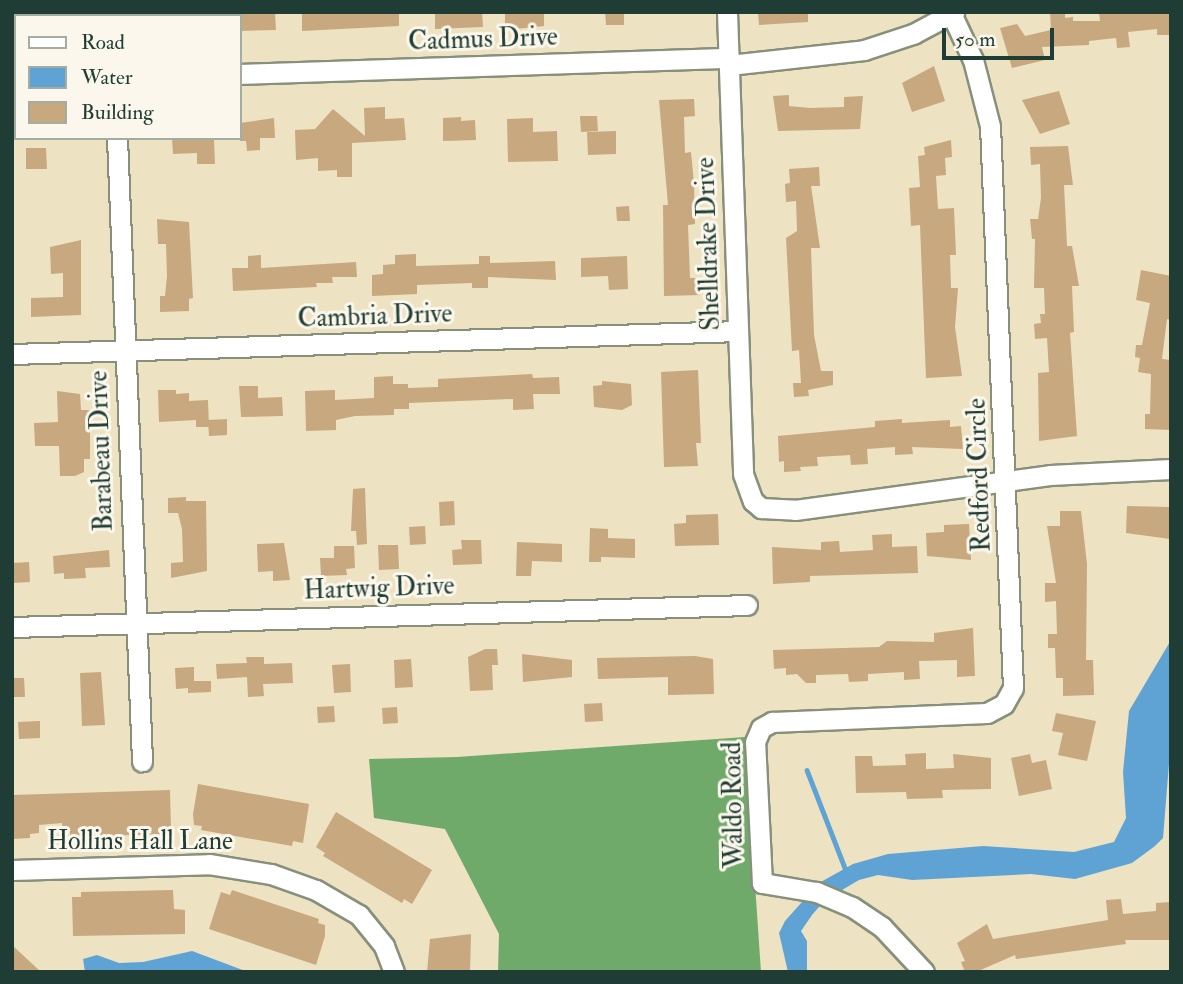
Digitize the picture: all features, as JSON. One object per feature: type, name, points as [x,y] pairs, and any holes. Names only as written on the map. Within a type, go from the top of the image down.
[{"type":"street","name":"Shelldrake Drive","points":[[727,12],[743,474],[752,501],[775,510],[1007,483]]},
{"type":"street","name":"Cadmus Drive","points":[[242,74],[729,62],[864,50],[913,34],[952,13]]},
{"type":"street","name":"Redford Circle","points":[[772,722],[972,714],[1004,704],[1014,680],[990,126],[974,61],[952,13]]},
{"type":"street","name":"Barabeau Drive","points":[[117,140],[142,761]]},
{"type":"street","name":"Cambria Drive","points":[[12,354],[738,331]]},
{"type":"street","points":[[1007,483],[1060,474],[1171,469]]},
{"type":"street","name":"Hartwig Drive","points":[[12,627],[747,605]]},
{"type":"street","name":"Waldo Road","points":[[772,722],[757,734],[755,753],[760,877],[773,887],[816,892],[852,907],[882,927],[924,972]]},
{"type":"street","name":"Hollins Hall Lane","points":[[12,870],[209,864],[271,874],[316,890],[359,915],[384,946],[394,972]]},
{"type":"green space","points":[[745,737],[761,972],[498,972],[499,934],[445,829],[374,818],[369,759],[457,757]]},
{"type":"water","points":[[1171,640],[1171,739],[1163,838],[1155,846],[1132,863],[1075,879],[1031,874],[912,880],[878,875],[859,880],[825,900],[812,915],[801,931],[807,941],[807,972],[788,972],[779,933],[785,921],[819,883],[853,864],[888,854],[983,846],[1074,852],[1114,842],[1126,818],[1123,772],[1129,711]]},
{"type":"water","points":[[192,951],[248,972],[85,972],[83,959],[97,955],[119,963],[143,962]]},
{"type":"building","points":[[275,12],[276,30],[242,31],[240,14]]},
{"type":"building","points":[[302,12],[399,12],[399,26],[302,31]]},
{"type":"building","points":[[435,12],[482,12],[483,27],[435,29]]},
{"type":"building","points":[[505,12],[544,12],[544,26],[505,30]]},
{"type":"building","points":[[605,12],[624,12],[624,25],[606,25]]},
{"type":"building","points":[[758,12],[808,12],[808,22],[759,25]]},
{"type":"building","points":[[1050,12],[1065,12],[1065,18],[1073,17],[1073,21],[1100,21],[1099,12],[1171,12],[1171,35],[1157,35],[1157,29],[1128,32],[1130,47],[1117,48],[1116,38],[1089,41],[1089,45],[1042,47],[1045,60],[1012,68],[1000,28],[1017,24],[1025,36],[1051,30]]},
{"type":"building","points":[[934,66],[945,101],[912,112],[902,83]]},
{"type":"building","points":[[1059,91],[1070,124],[1040,134],[1022,100]]},
{"type":"building","points":[[789,95],[789,106],[810,108],[844,107],[844,97],[863,96],[860,129],[778,131],[773,96]]},
{"type":"building","points":[[694,99],[695,116],[684,117],[685,153],[691,152],[694,183],[695,224],[688,225],[690,278],[700,278],[700,295],[664,296],[663,205],[668,205],[659,100]]},
{"type":"building","points":[[385,107],[385,119],[404,118],[406,140],[352,143],[352,177],[337,177],[337,170],[318,171],[318,158],[296,160],[295,130],[315,129],[333,109],[365,136],[364,108]]},
{"type":"building","points":[[580,116],[597,116],[598,131],[581,132]]},
{"type":"building","points":[[461,117],[461,121],[475,120],[476,140],[443,141],[443,118]]},
{"type":"building","points":[[274,118],[275,138],[260,138],[260,150],[247,151],[246,141],[240,141],[242,123]]},
{"type":"building","points":[[533,118],[533,132],[557,131],[558,161],[508,162],[507,119]]},
{"type":"building","points":[[616,131],[616,154],[588,155],[587,132]]},
{"type":"building","points":[[172,140],[214,140],[215,164],[197,164],[197,153],[173,154]]},
{"type":"building","points":[[951,140],[952,157],[945,158],[946,175],[936,176],[938,209],[954,208],[956,255],[950,255],[951,288],[958,288],[955,327],[962,376],[926,378],[920,225],[911,226],[909,188],[920,187],[918,156],[925,155],[924,147]]},
{"type":"building","points":[[1068,146],[1073,185],[1064,185],[1067,246],[1072,246],[1079,286],[1072,286],[1074,332],[1070,333],[1077,436],[1039,441],[1038,373],[1049,372],[1047,338],[1035,339],[1034,324],[1041,323],[1040,314],[1045,314],[1044,288],[1034,288],[1035,239],[1032,239],[1030,219],[1038,219],[1041,198],[1040,164],[1031,165],[1030,147]]},
{"type":"building","points":[[26,148],[46,148],[47,169],[26,169]]},
{"type":"building","points":[[819,167],[820,186],[811,186],[820,248],[811,248],[814,335],[821,371],[833,371],[833,385],[808,390],[809,396],[794,397],[793,383],[801,383],[799,350],[792,351],[786,238],[797,231],[796,201],[786,202],[785,184],[790,183],[789,169]]},
{"type":"building","points":[[629,206],[630,221],[617,221],[616,207]]},
{"type":"building","points":[[157,219],[189,222],[193,298],[189,299],[189,311],[160,312],[160,296],[165,296],[167,276],[166,244],[158,244]]},
{"type":"building","points":[[81,240],[81,315],[31,317],[31,298],[63,297],[63,273],[51,274],[50,247]]},
{"type":"building","points":[[416,254],[416,266],[479,264],[479,256],[490,256],[490,263],[555,261],[556,280],[488,277],[488,288],[472,288],[472,283],[417,285],[417,294],[372,296],[372,275],[383,274],[383,265],[395,264],[395,255]]},
{"type":"building","points":[[261,255],[261,268],[356,262],[357,277],[332,277],[333,283],[316,283],[317,287],[233,291],[232,268],[248,268],[248,256]]},
{"type":"building","points":[[627,256],[628,289],[609,290],[608,276],[581,277],[581,258]]},
{"type":"building","points":[[1141,270],[1171,276],[1171,320],[1167,319],[1162,359],[1171,360],[1171,430],[1145,429],[1145,414],[1150,414],[1151,374],[1138,372],[1140,358],[1135,357],[1136,345],[1142,345],[1150,303],[1136,300]]},
{"type":"building","points":[[698,370],[701,443],[696,443],[698,466],[664,467],[661,372]]},
{"type":"building","points":[[532,374],[533,378],[559,377],[560,394],[533,394],[534,409],[513,410],[513,399],[409,403],[409,409],[394,409],[394,415],[355,416],[336,420],[336,430],[306,431],[305,391],[335,390],[335,400],[374,398],[374,377],[393,376],[393,384],[408,384],[408,388],[438,387],[438,379]]},
{"type":"building","points":[[602,381],[631,384],[632,405],[622,410],[594,407],[593,386],[602,385]]},
{"type":"building","points":[[239,386],[258,386],[258,398],[282,397],[283,416],[241,417]]},
{"type":"building","points":[[158,390],[176,390],[176,394],[189,393],[189,401],[208,400],[209,427],[196,427],[196,420],[159,422]]},
{"type":"building","points":[[57,391],[80,394],[81,410],[90,410],[90,459],[84,459],[84,472],[75,476],[60,476],[59,446],[35,446],[34,423],[58,422]]},
{"type":"building","points":[[227,419],[227,435],[209,436],[208,420]]},
{"type":"building","points":[[902,419],[902,423],[950,420],[950,427],[961,426],[963,449],[912,447],[913,454],[895,455],[895,447],[867,449],[868,464],[851,465],[850,455],[817,457],[818,466],[800,467],[801,471],[784,472],[784,461],[779,462],[778,436],[875,427],[875,421]]},
{"type":"building","points":[[365,488],[367,544],[357,545],[356,531],[351,531],[353,489]]},
{"type":"building","points":[[186,497],[186,501],[206,501],[207,571],[171,578],[171,563],[183,562],[182,529],[178,513],[168,513],[168,498]]},
{"type":"building","points":[[454,501],[455,525],[440,526],[439,502]]},
{"type":"building","points":[[1127,506],[1170,507],[1170,539],[1126,533]]},
{"type":"building","points":[[1060,511],[1081,511],[1087,564],[1086,660],[1093,660],[1094,695],[1063,696],[1063,678],[1056,678],[1055,648],[1048,648],[1048,634],[1057,634],[1056,601],[1045,602],[1045,583],[1056,583],[1047,526],[1060,526]]},
{"type":"building","points":[[718,514],[719,545],[675,546],[674,524],[686,523],[686,515]]},
{"type":"building","points":[[969,524],[971,560],[927,556],[926,533],[944,532],[944,525]]},
{"type":"building","points":[[425,526],[426,544],[410,545],[409,527]]},
{"type":"building","points":[[590,528],[608,529],[608,538],[635,539],[635,558],[601,557],[601,562],[589,562]]},
{"type":"building","points":[[892,534],[892,547],[917,546],[918,573],[810,576],[810,582],[773,584],[772,547],[821,550],[821,542],[839,541],[840,552],[873,550],[872,535]]},
{"type":"building","points":[[461,540],[481,540],[482,564],[453,565],[452,550],[462,549]]},
{"type":"building","points":[[517,542],[562,544],[562,562],[532,561],[531,576],[516,576]]},
{"type":"building","points":[[284,543],[290,580],[273,581],[273,571],[258,572],[257,544]]},
{"type":"building","points":[[378,545],[398,545],[399,569],[379,570]]},
{"type":"building","points":[[334,546],[354,546],[355,568],[346,569],[347,575],[321,576],[320,558],[334,558]]},
{"type":"building","points":[[109,550],[110,567],[85,568],[86,578],[64,579],[64,573],[54,574],[53,556]]},
{"type":"building","points":[[29,562],[30,582],[12,583],[12,563]]},
{"type":"building","points":[[973,628],[975,676],[957,677],[957,660],[919,661],[920,679],[904,680],[904,672],[868,674],[868,681],[849,682],[848,674],[816,675],[816,683],[806,683],[797,674],[786,675],[786,668],[774,669],[773,650],[879,647],[887,641],[934,642],[934,633]]},
{"type":"building","points":[[485,649],[497,649],[498,665],[492,665],[493,690],[470,691],[468,657]]},
{"type":"building","points":[[522,654],[572,660],[572,677],[523,682]]},
{"type":"building","points":[[695,656],[713,659],[714,694],[668,695],[668,677],[598,679],[597,658]]},
{"type":"building","points":[[246,657],[264,657],[264,664],[292,663],[293,683],[263,684],[264,696],[248,697],[247,677],[217,679],[216,664],[247,663]]},
{"type":"building","points":[[411,659],[413,687],[395,688],[394,660]]},
{"type":"building","points":[[350,664],[351,692],[334,693],[332,665]]},
{"type":"building","points":[[194,667],[194,681],[211,681],[211,692],[188,693],[188,688],[176,689],[175,668]]},
{"type":"building","points":[[101,672],[105,725],[82,726],[80,673]]},
{"type":"building","points":[[12,678],[24,678],[25,697],[12,697]]},
{"type":"building","points":[[602,703],[603,721],[585,722],[584,704]]},
{"type":"building","points":[[334,706],[335,722],[318,723],[317,707]]},
{"type":"building","points":[[397,707],[398,723],[383,724],[382,708]]},
{"type":"building","points":[[1056,713],[1096,721],[1087,761],[1058,755],[1063,733],[1052,731]]},
{"type":"building","points":[[40,721],[40,738],[19,739],[18,722]]},
{"type":"building","points":[[926,753],[926,769],[954,768],[953,754],[991,758],[991,789],[942,790],[943,798],[907,799],[906,792],[856,793],[855,756],[872,756],[873,766],[906,765],[905,754]]},
{"type":"building","points":[[1030,754],[1032,763],[1046,760],[1052,789],[1019,796],[1011,758]]},
{"type":"building","points":[[198,784],[309,804],[303,843],[293,841],[292,846],[201,830],[202,826],[194,825],[193,814]]},
{"type":"building","points":[[170,790],[171,829],[162,830],[162,834],[70,837],[70,833],[62,833],[62,823],[39,825],[39,833],[30,834],[30,838],[12,839],[12,795]]},
{"type":"building","points":[[336,812],[432,870],[412,904],[404,899],[402,903],[323,856],[325,853],[316,847]]},
{"type":"building","points":[[173,890],[174,909],[185,910],[185,934],[73,936],[72,897],[81,897],[81,892]]},
{"type":"building","points":[[232,890],[319,919],[318,923],[325,925],[325,936],[316,965],[209,929],[221,892],[230,895]]},
{"type":"building","points":[[1121,899],[1123,914],[1156,911],[1156,903],[1171,902],[1171,940],[1125,940],[1126,944],[1016,959],[1015,955],[976,972],[965,972],[961,962],[965,961],[957,943],[987,924],[993,939],[1108,920],[1106,900]]},
{"type":"building","points":[[471,934],[470,972],[427,972],[430,939]]},
{"type":"building","points":[[12,945],[41,972],[12,972]]},
{"type":"waterway","points":[[807,770],[845,868]]}]
